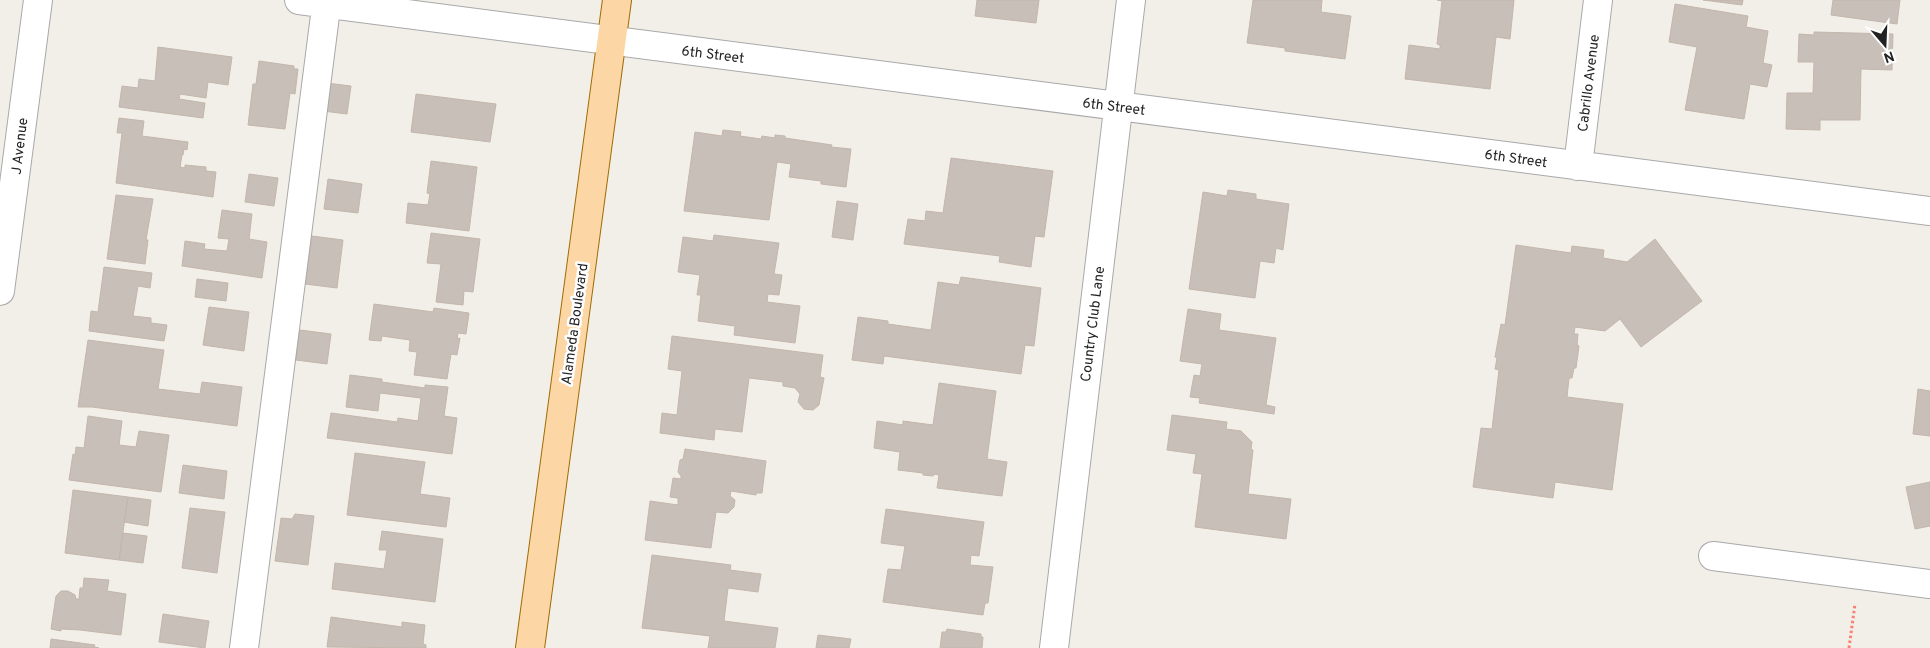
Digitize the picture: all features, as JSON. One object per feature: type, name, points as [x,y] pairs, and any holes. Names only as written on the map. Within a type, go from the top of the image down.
[{"type":"main road","name":"Alameda Boulevard","points":[[530,648],[617,0]]},
{"type":"street","name":"J Avenue","points":[[0,291],[38,0]]},
{"type":"street","name":"6th Street","points":[[299,0],[327,2],[612,41],[1930,211]]},
{"type":"street","name":"Country Club Lane","points":[[1054,648],[1132,0]]},
{"type":"street","name":"Cabrillo Avenue","points":[[1578,166],[1598,0]]},
{"type":"street","points":[[244,648],[327,2]]},
{"type":"street","points":[[1713,556],[1930,584]]},
{"type":"path","points":[[1849,648],[1856,597]]},
{"type":"building","points":[[977,0],[1039,0],[1036,23],[975,16]]},
{"type":"building","points":[[1253,0],[1322,0],[1321,12],[1351,16],[1345,59],[1285,51],[1285,48],[1247,43]]},
{"type":"building","points":[[1437,0],[1514,0],[1510,39],[1496,37],[1490,89],[1405,79],[1409,45],[1440,49],[1440,45],[1437,44],[1442,1]]},
{"type":"building","points":[[1703,0],[1743,0],[1742,5]]},
{"type":"building","points":[[1833,0],[1900,0],[1897,24],[1831,15]]},
{"type":"building","points":[[1675,4],[1748,16],[1746,27],[1768,31],[1763,63],[1772,65],[1767,87],[1750,84],[1744,119],[1685,110],[1697,47],[1669,42]]},
{"type":"building","points":[[1814,32],[1893,34],[1892,70],[1861,69],[1860,120],[1820,120],[1820,130],[1786,129],[1787,93],[1813,93],[1814,62],[1798,62],[1799,34],[1814,35]]},
{"type":"building","points":[[158,47],[232,57],[228,85],[208,82],[206,98],[180,94],[179,99],[205,103],[203,118],[119,107],[122,86],[138,88],[139,79],[155,81]]},
{"type":"building","points":[[259,61],[294,66],[294,69],[298,69],[295,94],[290,93],[285,129],[248,125],[253,84],[256,84]]},
{"type":"building","points":[[326,83],[351,86],[347,114],[323,111]]},
{"type":"building","points":[[416,94],[496,104],[490,142],[411,132]]},
{"type":"building","points":[[119,118],[144,121],[142,136],[188,142],[187,150],[184,149],[182,155],[180,167],[185,168],[185,165],[206,167],[206,171],[216,172],[213,197],[116,183],[122,133],[117,133]]},
{"type":"building","points":[[723,130],[741,132],[740,136],[761,139],[762,136],[775,138],[775,135],[785,136],[785,138],[851,149],[846,187],[821,184],[821,181],[789,177],[791,164],[777,162],[769,220],[684,211],[695,132],[722,136]]},
{"type":"building","points":[[951,158],[1053,171],[1044,237],[1035,236],[1031,267],[999,262],[1000,256],[904,244],[908,219],[925,221],[926,211],[943,213]]},
{"type":"building","points":[[431,161],[477,167],[469,231],[406,223],[408,203],[428,205],[430,194],[427,193]]},
{"type":"building","points":[[249,174],[278,178],[274,206],[245,202]]},
{"type":"building","points":[[328,179],[362,184],[358,213],[324,209]]},
{"type":"building","points":[[1228,190],[1256,194],[1256,199],[1289,204],[1283,250],[1276,248],[1274,263],[1260,261],[1255,298],[1189,289],[1203,192],[1227,196]]},
{"type":"building","points":[[116,195],[153,199],[146,240],[148,240],[145,264],[107,259]]},
{"type":"building","points":[[837,201],[858,204],[853,240],[832,237]]},
{"type":"building","points":[[222,210],[252,214],[249,239],[267,242],[262,278],[182,266],[185,241],[205,244],[204,249],[227,251],[229,239],[218,238]]},
{"type":"building","points":[[431,233],[480,239],[473,292],[464,291],[463,305],[436,302],[441,264],[427,263]]},
{"type":"building","points":[[714,235],[779,243],[774,274],[782,275],[779,295],[768,294],[767,302],[800,306],[795,343],[734,335],[735,326],[698,321],[701,295],[697,295],[700,275],[678,272],[683,237],[713,241]]},
{"type":"building","points":[[312,236],[343,240],[337,288],[305,284]]},
{"type":"building","points":[[1655,239],[1702,301],[1641,347],[1620,319],[1605,331],[1575,327],[1574,334],[1578,334],[1577,345],[1579,346],[1576,368],[1574,368],[1572,378],[1569,378],[1567,397],[1623,404],[1612,490],[1555,482],[1553,498],[1473,487],[1481,428],[1492,429],[1499,370],[1495,369],[1497,358],[1495,357],[1501,324],[1505,325],[1516,245],[1571,253],[1572,246],[1604,250],[1603,258],[1627,262]]},
{"type":"building","points":[[104,267],[152,273],[150,288],[138,286],[133,316],[151,318],[151,323],[167,325],[164,341],[89,331],[91,311],[98,312]]},
{"type":"building","points":[[961,277],[1041,288],[1034,346],[1025,345],[1021,374],[884,356],[883,364],[852,360],[858,317],[888,321],[888,324],[931,330],[938,282],[959,285]]},
{"type":"building","points":[[197,279],[228,283],[226,301],[195,297]]},
{"type":"building","points":[[374,304],[433,312],[434,308],[469,313],[466,334],[458,333],[457,339],[460,338],[457,355],[451,354],[447,379],[414,375],[417,352],[409,351],[410,340],[382,336],[381,341],[369,340]]},
{"type":"building","points":[[209,307],[249,312],[244,351],[203,345]]},
{"type":"building","points":[[1188,309],[1221,314],[1219,330],[1276,338],[1266,405],[1275,407],[1274,414],[1199,403],[1200,398],[1190,397],[1194,375],[1200,376],[1202,364],[1180,361]]},
{"type":"building","points":[[300,330],[331,334],[327,364],[296,360]]},
{"type":"building","points":[[672,336],[823,355],[820,377],[824,378],[819,405],[813,410],[804,409],[798,402],[800,394],[795,388],[783,386],[783,382],[749,378],[742,432],[715,429],[714,440],[660,433],[662,413],[677,415],[682,371],[668,369]]},
{"type":"building","points":[[88,340],[164,350],[158,389],[200,394],[202,382],[242,387],[237,426],[92,407],[78,407]]},
{"type":"building","points":[[350,375],[382,379],[382,382],[425,388],[425,385],[448,387],[444,416],[457,418],[452,454],[327,438],[331,413],[397,422],[398,418],[418,421],[421,398],[380,393],[378,411],[346,407]]},
{"type":"building","points":[[939,383],[996,391],[987,459],[1007,462],[1002,496],[937,488],[939,475],[923,475],[923,473],[898,470],[900,452],[874,448],[877,421],[903,425],[903,421],[933,425]]},
{"type":"building","points":[[1918,389],[1930,391],[1930,436],[1913,434]]},
{"type":"building","points":[[1172,415],[1227,422],[1226,429],[1241,431],[1252,442],[1251,449],[1253,450],[1248,494],[1291,499],[1286,539],[1195,527],[1202,474],[1193,473],[1196,454],[1167,450]]},
{"type":"building","points":[[88,416],[122,421],[119,445],[136,447],[139,431],[169,435],[161,492],[69,480],[76,447],[84,448]]},
{"type":"building","points":[[685,449],[766,461],[762,493],[756,493],[756,495],[731,491],[730,496],[735,500],[734,507],[728,513],[716,512],[711,548],[645,540],[650,501],[678,505],[678,498],[670,497],[673,478],[681,479],[678,472],[680,460],[683,459]]},
{"type":"building","points":[[355,453],[425,462],[420,494],[450,498],[446,527],[347,515]]},
{"type":"building","points":[[183,465],[227,471],[224,499],[179,493]]},
{"type":"building","points":[[1930,482],[1930,526],[1915,529],[1906,487]]},
{"type":"building","points":[[73,490],[128,497],[119,560],[65,553]]},
{"type":"building","points":[[128,497],[151,500],[148,526],[124,522]]},
{"type":"building","points":[[190,508],[225,512],[217,573],[182,568]]},
{"type":"building","points":[[886,509],[984,522],[979,556],[971,555],[970,565],[993,567],[988,603],[985,603],[983,615],[883,602],[888,569],[901,570],[905,546],[881,543]]},
{"type":"building","points":[[295,514],[314,516],[308,565],[275,561],[281,518],[292,519]]},
{"type":"building","points":[[382,531],[443,539],[435,602],[332,589],[335,563],[384,569],[387,550],[379,550]]},
{"type":"building","points":[[123,533],[147,536],[143,563],[119,560]]},
{"type":"building","points":[[652,555],[731,565],[730,570],[761,574],[758,592],[728,588],[724,621],[778,628],[775,648],[708,648],[710,636],[642,628]]},
{"type":"building","points":[[84,578],[109,580],[107,591],[126,594],[121,635],[51,629],[56,596],[61,591],[68,591],[75,595],[76,599],[79,599],[80,588],[83,588]]},
{"type":"building","points":[[163,614],[209,621],[205,648],[159,642]]},
{"type":"building","points":[[331,617],[402,627],[402,622],[425,625],[423,644],[426,645],[426,648],[327,647]]},
{"type":"building","points":[[947,629],[981,634],[981,637],[983,637],[982,648],[940,648],[942,632],[946,632]]},
{"type":"building","points":[[818,635],[851,639],[849,648],[816,648]]},
{"type":"building","points":[[51,639],[95,645],[94,647],[99,648],[50,648]]}]
